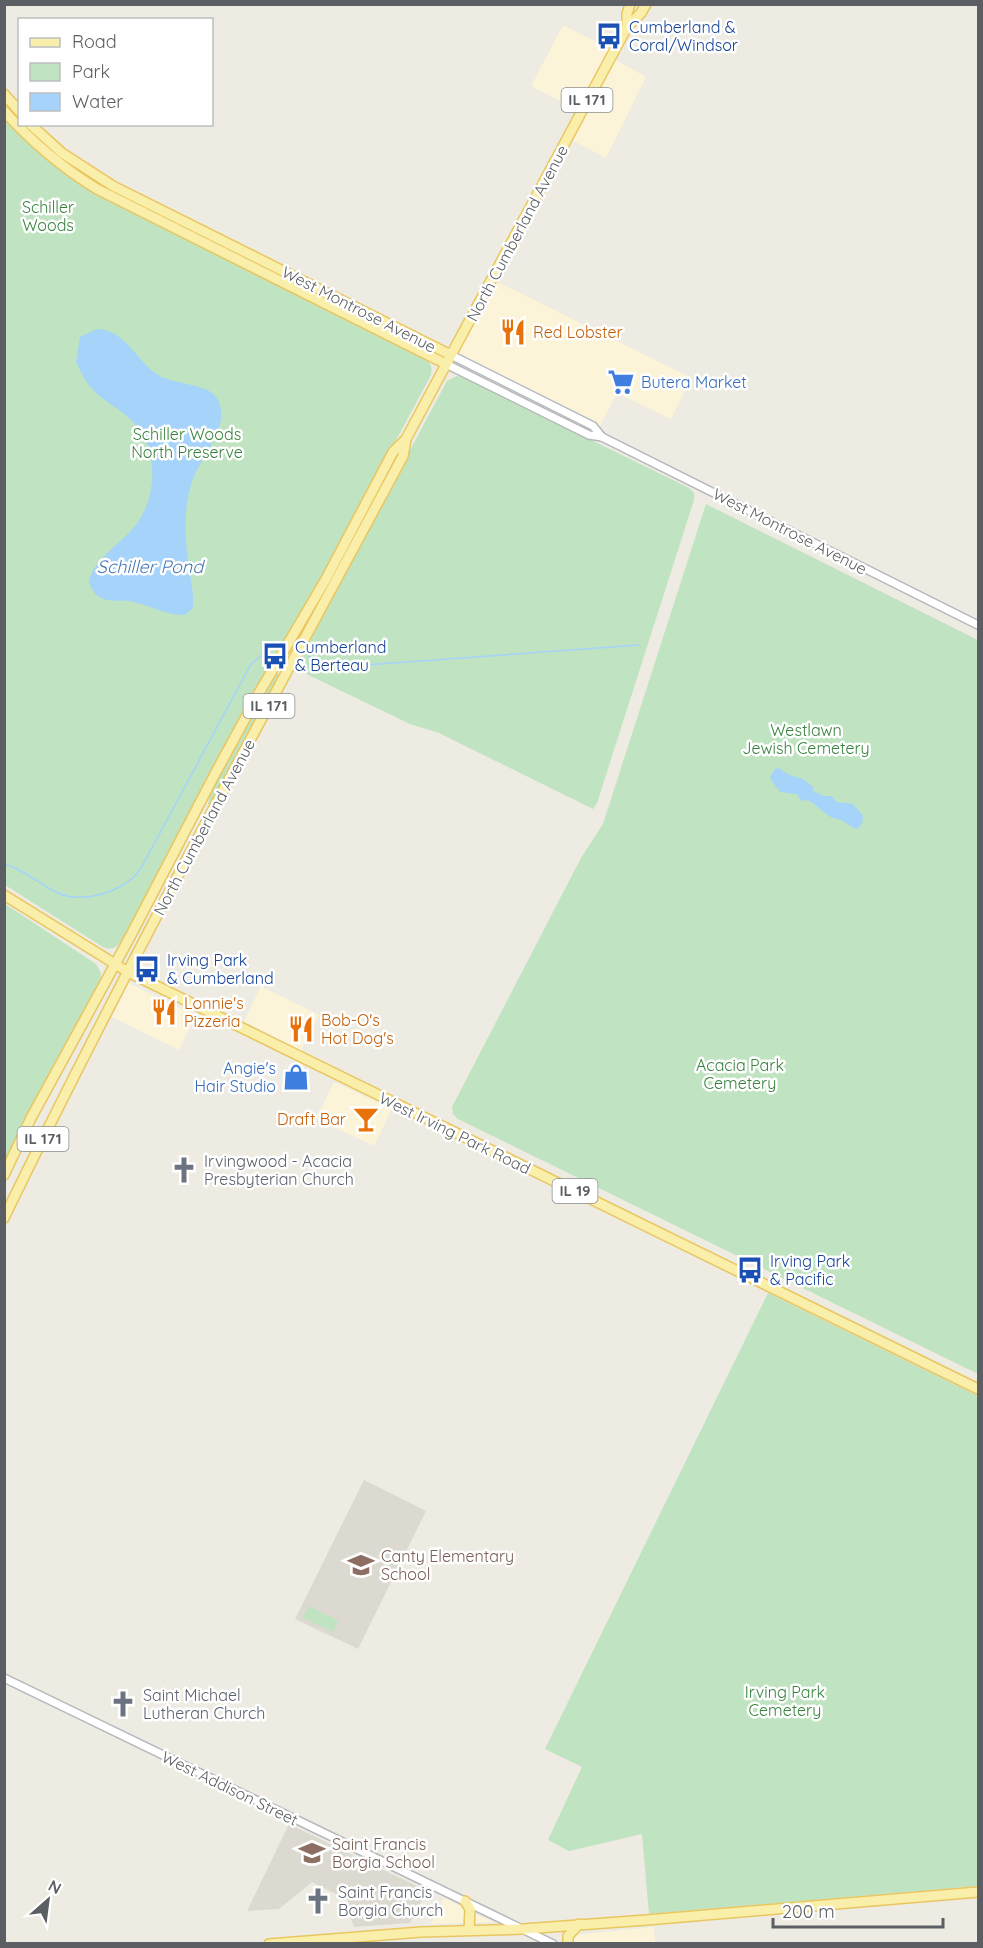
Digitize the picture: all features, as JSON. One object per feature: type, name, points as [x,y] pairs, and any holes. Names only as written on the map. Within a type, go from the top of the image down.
[{"type":"main road","name":"North Cumberland Avenue","points":[[627,27],[626,20],[630,4]]},
{"type":"main road","name":"North Cumberland Avenue","points":[[4,1174],[31,1118],[253,703],[326,579],[393,452],[406,439],[627,27],[641,14],[646,4]]},
{"type":"main road","points":[[4,94],[18,110]]},
{"type":"main road","points":[[4,111],[18,126]]},
{"type":"main road","points":[[18,126],[36,145],[82,180],[110,190]]},
{"type":"main road","points":[[32,126],[62,153],[110,190]]},
{"type":"main road","name":"West Montrose Avenue","points":[[110,190],[449,359]]},
{"type":"main road","name":"North Cumberland Avenue","points":[[4,1218],[128,972],[403,456],[406,439]]},
{"type":"main road","name":"West Irving Park Road","points":[[4,895],[114,965],[978,1389]]},
{"type":"main road","points":[[269,1944],[391,1934],[523,1929],[978,1892]]},
{"type":"main road","points":[[465,1901],[470,1909],[469,1930]]},
{"type":"main road","points":[[568,1944],[568,1936],[579,1924]]},
{"type":"street","name":"West Montrose Avenue","points":[[449,359],[593,426],[602,437],[978,625]]},
{"type":"street","name":"West Addison Street","points":[[4,1678],[553,1944]]},
{"type":"shaded area","points":[[563,25],[617,52],[614,59],[646,77],[606,158],[572,140],[585,114],[531,86]]},
{"type":"shaded area","points":[[496,281],[691,378],[671,419],[617,393],[600,426],[456,354]]},
{"type":"shaded area","points":[[129,983],[196,1016],[179,1050],[112,1017]]},
{"type":"shaded area","points":[[261,986],[319,1015],[301,1051],[244,1021]]},
{"type":"shaded area","points":[[334,1082],[392,1109],[374,1146],[316,1118]]},
{"type":"shaded area","name":"Canty Elementary School","points":[[364,1480],[426,1511],[358,1649],[295,1619]]},
{"type":"shaded area","name":"Saint Francis Borgia School","points":[[289,1824],[427,1891],[410,1923],[354,1927],[349,1914],[348,1900],[312,1882],[279,1909],[247,1911]]},
{"type":"shaded area","points":[[444,1898],[492,1922],[431,1924]]},
{"type":"shaded area","points":[[654,1927],[655,1943],[571,1944],[574,1935]]},
{"type":"green space","name":"Schiller Woods North Preserve","points":[[4,117],[48,160],[99,195],[424,358],[432,369],[430,377],[331,561],[259,684],[123,938],[114,948],[103,947],[5,885]]},
{"type":"green space","points":[[457,376],[689,488],[694,493],[694,500],[597,803],[593,809],[439,733],[410,724],[296,669],[447,381]]},
{"type":"green space","points":[[706,504],[978,640],[978,1374],[458,1119],[453,1114],[452,1107],[581,858],[603,824]]},
{"type":"green space","points":[[277,674],[280,676],[210,805],[208,804],[211,790],[272,676]]},
{"type":"green space","points":[[5,904],[96,964],[101,973],[100,980],[5,1163]]},
{"type":"green space","name":"Irving Park Cemetery","points":[[768,1293],[978,1396],[978,1886],[649,1914],[642,1834],[569,1851],[548,1840],[582,1767],[545,1749]]},
{"type":"green space","points":[[309,1606],[338,1621],[333,1632],[303,1618]]},
{"type":"water","name":"Schiller Pond","points":[[97,329],[106,330],[120,338],[158,375],[211,392],[221,408],[218,430],[195,474],[187,502],[186,536],[193,608],[185,615],[171,614],[129,601],[104,599],[95,593],[89,582],[96,566],[129,533],[142,515],[148,502],[152,475],[148,448],[135,424],[93,390],[76,362],[80,337]]},
{"type":"water","points":[[778,768],[803,779],[813,787],[813,791],[824,796],[832,796],[836,802],[853,804],[863,816],[862,824],[857,829],[842,820],[833,818],[808,800],[802,801],[796,794],[780,792],[770,778],[774,770]]},
{"type":"waterway","points":[[309,656],[334,665],[365,665],[639,645]]},
{"type":"waterway","points":[[4,864],[68,896],[101,894],[123,885],[132,878],[143,865],[251,664],[272,647]]},
{"type":"place","name":"Cumberland & Coral/Windsor","points":[[609,36]]},
{"type":"place","name":"Red Lobster","points":[[513,332]]},
{"type":"place","name":"Butera Market","points":[[621,382]]},
{"type":"place","name":"Cumberland & Berteau","points":[[275,656]]},
{"type":"place","name":"Irving Park & Cumberland","points":[[147,969]]},
{"type":"place","name":"Lonnie's Pizzeria","points":[[164,1012]]},
{"type":"place","name":"Bob-O's Hot Dog's","points":[[301,1029]]},
{"type":"place","name":"Angie's Hair Studio","points":[[296,1077]]},
{"type":"place","name":"Draft Bar","points":[[366,1119]]},
{"type":"place","name":"Irvingwood - Acacia Presbyterian Church","points":[[184,1170]]},
{"type":"place","name":"Irving Park & Pacific","points":[[750,1270]]},
{"type":"place","name":"Canty Elementary School","points":[[361,1565]]},
{"type":"place","name":"Saint Michael Lutheran Church","points":[[123,1704]]},
{"type":"place","name":"Saint Francis Borgia School","points":[[312,1853]]},
{"type":"place","name":"Saint Francis Borgia Church","points":[[318,1901]]},
{"type":"park label","name":"Schiller Woods","points":[[48,216]]},
{"type":"park label","name":"Westlawn Jewish Cemetery","points":[[806,739]]},
{"type":"park label","name":"Acacia Park Cemetery","points":[[740,1074]]}]
